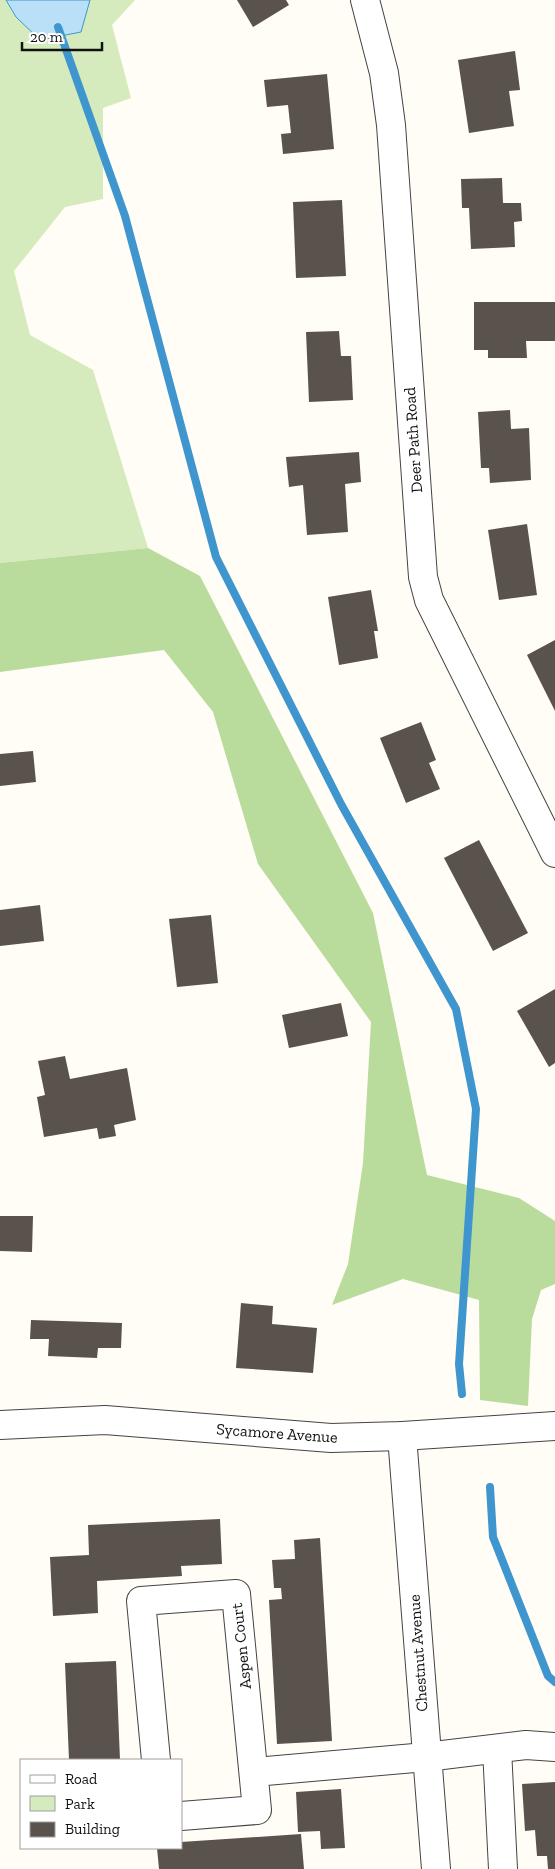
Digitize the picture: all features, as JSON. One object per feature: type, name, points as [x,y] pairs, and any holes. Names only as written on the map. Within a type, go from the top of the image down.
[{"type":"street","name":"Deer Path Road","points":[[365,0],[384,73],[391,125],[423,577],[429,600],[555,852]]},
{"type":"street","name":"Sycamore Avenue","points":[[0,1425],[105,1420],[144,1421],[299,1436],[402,1436],[555,1426]]},
{"type":"street","name":"Chestnut Avenue","points":[[402,1436],[436,1869]]},
{"type":"street","name":"Aspen Court","points":[[156,1759],[141,1601],[236,1594],[257,1810],[182,1816]]},
{"type":"street","points":[[254,1772],[426,1757],[526,1745],[555,1747]]},
{"type":"street","points":[[497,1749],[503,1869]]},
{"type":"green space","points":[[0,0],[135,0],[112,25],[131,98],[103,108],[103,199],[65,207],[14,271],[30,335],[93,370],[148,548],[0,563]]},
{"type":"green space","points":[[148,548],[200,576],[373,913],[427,1175],[519,1198],[555,1221],[555,1284],[541,1290],[532,1319],[528,1406],[480,1400],[479,1300],[403,1279],[332,1305],[348,1264],[363,1163],[371,1022],[258,864],[213,712],[164,650],[0,672],[0,563]]},
{"type":"water","points":[[6,0],[90,0],[81,32],[40,40],[16,17]]},
{"type":"building","points":[[237,0],[286,0],[289,5],[253,27]]},
{"type":"building","points":[[515,51],[520,90],[509,91],[514,126],[469,133],[458,60]]},
{"type":"building","points":[[327,74],[334,149],[283,154],[281,134],[291,133],[288,105],[267,107],[264,80]]},
{"type":"building","points":[[502,178],[503,203],[521,203],[522,221],[514,222],[515,247],[471,249],[469,208],[462,208],[461,179]]},
{"type":"building","points":[[342,200],[346,276],[296,278],[293,202]]},
{"type":"building","points":[[474,302],[555,302],[555,341],[526,341],[527,358],[488,358],[488,350],[474,350]]},
{"type":"building","points":[[339,331],[341,356],[351,356],[353,400],[309,402],[306,332]]},
{"type":"building","points":[[510,410],[511,429],[529,428],[531,480],[490,483],[489,468],[481,468],[478,412]]},
{"type":"building","points":[[359,452],[361,482],[345,484],[348,532],[307,535],[303,485],[289,487],[286,457]]},
{"type":"building","points":[[527,524],[537,595],[499,600],[488,530]]},
{"type":"building","points":[[371,590],[378,631],[374,631],[378,658],[339,665],[328,597]]},
{"type":"building","points":[[555,640],[555,711],[527,655]]},
{"type":"building","points":[[421,722],[436,760],[429,763],[440,789],[406,803],[380,738]]},
{"type":"building","points":[[33,751],[36,782],[0,786],[0,754]]},
{"type":"building","points":[[479,840],[528,933],[493,951],[444,858]]},
{"type":"building","points":[[40,905],[44,941],[0,946],[0,910]]},
{"type":"building","points":[[211,915],[218,983],[177,987],[169,919]]},
{"type":"building","points":[[555,989],[555,1063],[549,1067],[517,1011]]},
{"type":"building","points":[[341,1003],[348,1036],[289,1048],[282,1015]]},
{"type":"building","points":[[65,1056],[70,1079],[127,1068],[136,1120],[114,1125],[116,1136],[99,1139],[97,1128],[44,1137],[37,1097],[45,1095],[38,1061]]},
{"type":"building","points":[[0,1216],[33,1216],[32,1252],[0,1251]]},
{"type":"building","points":[[241,1303],[273,1306],[272,1324],[317,1328],[313,1373],[236,1368]]},
{"type":"building","points":[[31,1320],[122,1323],[121,1348],[98,1348],[97,1358],[48,1356],[49,1339],[30,1339]]},
{"type":"building","points":[[220,1519],[222,1564],[181,1566],[182,1576],[97,1581],[98,1613],[53,1616],[50,1557],[89,1555],[88,1525]]},
{"type":"building","points":[[320,1538],[332,1741],[277,1744],[269,1600],[282,1599],[281,1588],[274,1588],[272,1560],[295,1559],[294,1540]]},
{"type":"building","points":[[116,1661],[120,1759],[69,1759],[65,1663]]},
{"type":"building","points":[[555,1782],[555,1869],[548,1869],[547,1856],[537,1856],[535,1830],[525,1831],[522,1784]]},
{"type":"building","points":[[341,1789],[345,1848],[321,1849],[320,1831],[298,1832],[296,1792]]},
{"type":"building","points":[[301,1834],[304,1869],[159,1869],[157,1849],[182,1849],[182,1842]]},
{"type":"waterway","points":[[58,27],[125,216],[216,557],[341,804],[456,1009],[476,1109],[459,1364],[462,1394]]},
{"type":"waterway","points":[[490,1487],[493,1537],[548,1676],[555,1682]]}]
